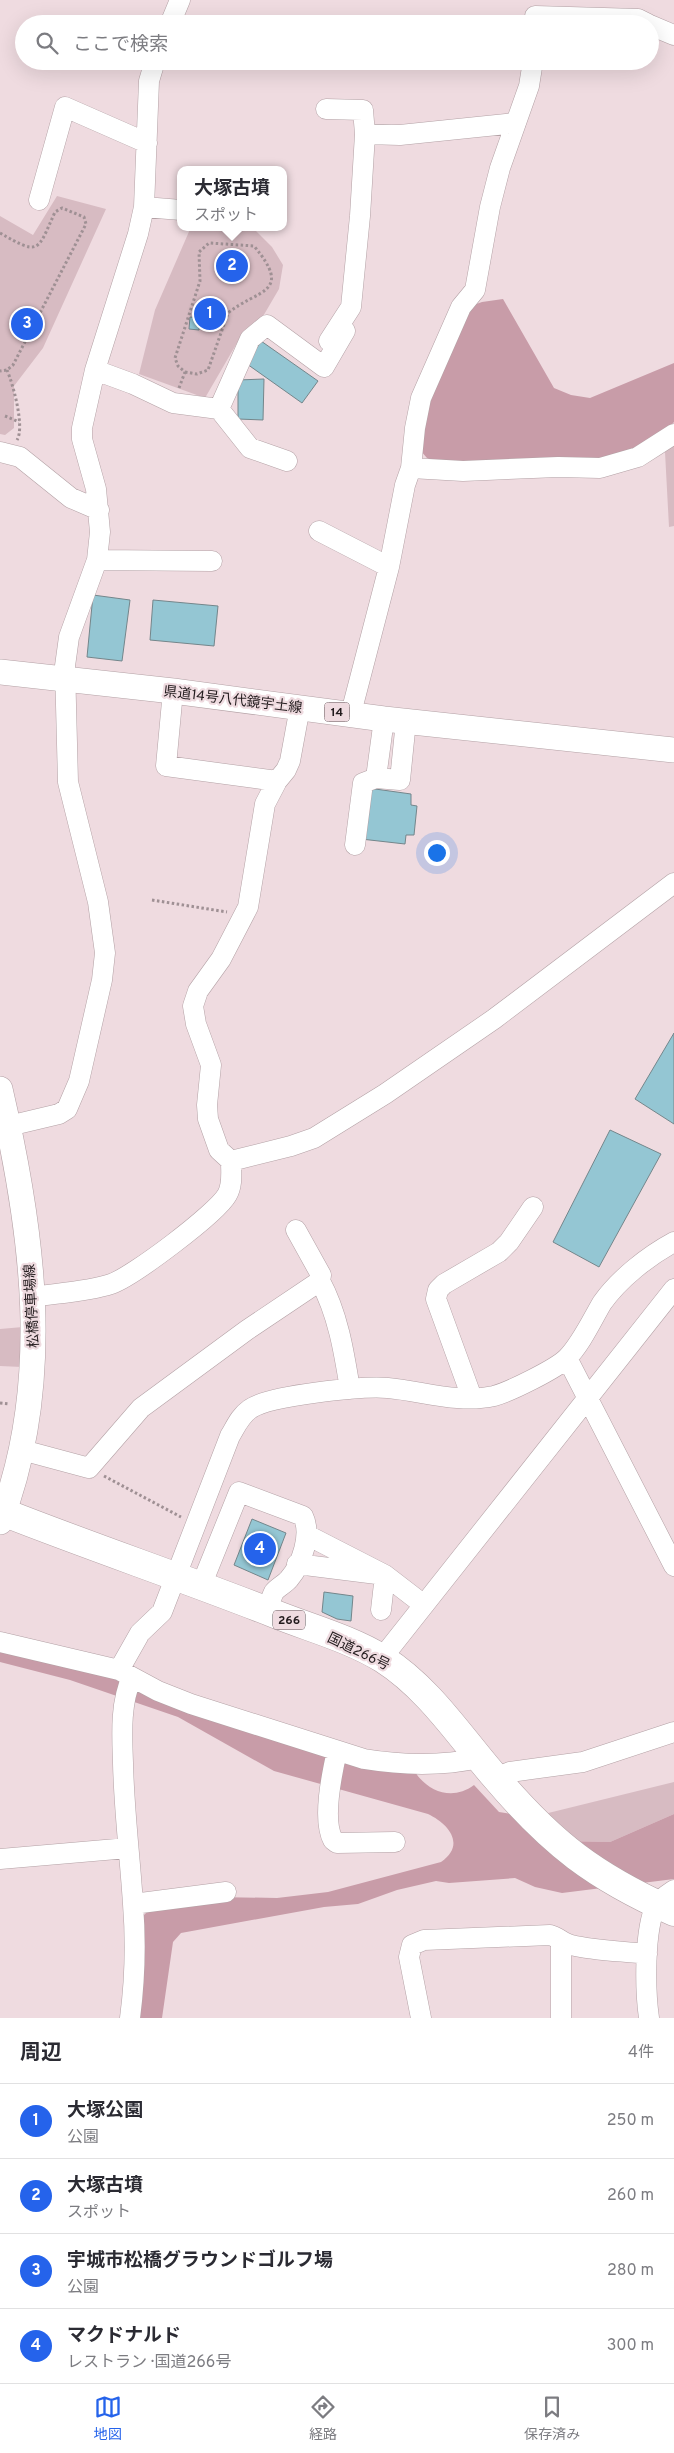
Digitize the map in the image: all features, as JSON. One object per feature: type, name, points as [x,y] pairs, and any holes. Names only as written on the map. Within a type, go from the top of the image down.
[{"type":"highway","name":"国道266号","points":[[1,1515],[267,1611],[382,1658],[405,1675],[428,1696],[523,1809],[571,1855],[623,1888],[668,1902]]},
{"type":"main road","name":"県道14号八代鏡宇土線","points":[[0,672],[173,691],[395,720],[674,750]]},
{"type":"main road","name":"松橋停車場線","points":[[0,1089],[4,1126],[23,1198],[34,1349],[22,1450],[1,1515]]},
{"type":"street","points":[[174,15],[180,0]]},
{"type":"street","points":[[535,13],[569,15]]},
{"type":"street","points":[[659,28],[674,35]]},
{"type":"street","points":[[4,1126],[59,1114],[67,1109],[79,1081],[102,980],[104,953],[98,902],[68,782],[66,680],[68,637],[97,560],[100,532],[99,510],[94,475],[82,439],[82,428],[96,366],[138,234],[144,206],[149,70]]},
{"type":"street","points":[[351,713],[389,567],[405,485],[411,468],[414,428],[421,398],[460,307],[475,290],[490,207],[500,168],[529,86],[532,70]]},
{"type":"street","points":[[39,200],[65,107],[147,143]]},
{"type":"street","points":[[326,109],[363,110],[365,134],[360,216],[351,307],[328,341]]},
{"type":"street","points":[[365,134],[400,135],[516,123]]},
{"type":"street","points":[[144,206],[177,210]]},
{"type":"street","points":[[219,409],[250,339],[267,325],[324,366],[352,320]]},
{"type":"street","points":[[96,366],[135,377]]},
{"type":"street","points":[[96,366],[173,403],[219,409],[250,448],[287,461]]},
{"type":"street","points":[[411,468],[441,471],[558,467],[600,468],[638,457],[666,442],[674,434]]},
{"type":"street","points":[[2,452],[20,457],[71,498],[99,510]]},
{"type":"street","points":[[319,531],[389,567]]},
{"type":"street","points":[[97,560],[212,562]]},
{"type":"street","points":[[173,691],[166,766],[276,781]]},
{"type":"street","points":[[31,1297],[110,1284],[128,1276],[218,1207],[227,1195],[231,1181],[231,1161],[218,1150],[208,1119],[207,1105],[211,1065],[196,1024],[193,1006],[198,991],[221,960],[245,915],[265,804],[276,781],[286,770],[290,761],[300,707]]},
{"type":"street","points":[[355,845],[364,783],[376,778],[400,780],[395,720]]},
{"type":"street","points":[[231,1161],[292,1146],[314,1138],[385,1094],[494,1019],[674,883]]},
{"type":"street","points":[[472,1398],[436,1299],[438,1290],[444,1284],[499,1252],[509,1242],[533,1207]]},
{"type":"street","points":[[296,1230],[321,1275],[320,1281],[335,1317],[344,1349],[350,1389]]},
{"type":"street","points":[[189,1582],[197,1525],[230,1436],[239,1420],[251,1408],[270,1401],[350,1389],[387,1388],[435,1396],[472,1398],[492,1396],[516,1388],[567,1358],[604,1301],[621,1282],[663,1248],[674,1242]]},
{"type":"street","points":[[22,1450],[89,1468],[142,1408],[247,1330],[320,1281]]},
{"type":"street","points":[[382,1658],[674,1289]]},
{"type":"street","points":[[567,1358],[674,1566]]},
{"type":"street","points":[[130,2018],[135,1965],[134,1904],[128,1848],[122,1734],[127,1676],[140,1633],[189,1582],[239,1492],[302,1516],[307,1524],[307,1535],[297,1564],[290,1578],[275,1591],[267,1611]]},
{"type":"street","points":[[307,1535],[385,1575],[424,1605]]},
{"type":"street","points":[[297,1564],[385,1575]]},
{"type":"street","points":[[381,1610],[385,1575]]},
{"type":"street","points":[[0,1642],[127,1676],[191,1704],[336,1754],[385,1762],[453,1762],[510,1772],[583,1762],[674,1732]]},
{"type":"street","points":[[336,1754],[330,1794],[329,1824],[333,1840],[337,1842],[395,1842]]},
{"type":"street","points":[[0,1859],[128,1848]]},
{"type":"street","points":[[134,1904],[226,1892]]},
{"type":"street","points":[[649,2018],[648,1954],[668,1902]]},
{"type":"street","points":[[421,2018],[410,1957],[412,1945],[424,1940],[550,1935],[561,1942],[580,1947],[648,1954]]},
{"type":"street","points":[[561,1942],[561,2018]]},
{"type":"path","points":[[0,233],[27,248],[35,248],[41,244],[55,212],[62,208],[84,217],[86,224],[14,365],[7,370],[0,371]]},
{"type":"path","points":[[209,243],[254,246],[269,268],[270,283],[266,292],[228,313],[208,370],[197,374],[185,372],[178,366],[175,358],[200,281],[197,266],[199,252],[209,243]]},
{"type":"path","points":[[2,452],[18,438],[19,422],[15,394],[7,370]]},
{"type":"path","points":[[177,393],[185,372]]},
{"type":"path","points":[[5,416],[19,422]]},
{"type":"path","points":[[152,900],[245,915]]},
{"type":"path","points":[[89,1468],[197,1525]]},
{"type":"shaded area","points":[[57,196],[106,209],[43,348],[14,386],[14,428],[5,435],[0,434],[0,216],[33,235]]},
{"type":"shaded area","points":[[189,231],[256,231],[272,247],[283,265],[279,289],[262,318],[241,336],[205,398],[139,374],[155,310]]},
{"type":"shaded area","points":[[503,299],[554,388],[571,395],[590,398],[674,363],[674,422],[660,437],[599,464],[438,463],[427,458],[420,450],[424,407],[468,307],[482,302]]},
{"type":"shaded area","points":[[674,444],[674,526],[669,527],[665,452]]},
{"type":"shaded area","points":[[23,1327],[22,1367],[0,1366],[0,1329]]},
{"type":"shaded area","points":[[0,1649],[77,1667],[415,1772],[427,1785],[441,1792],[458,1793],[474,1785],[499,1812],[532,1817],[563,1841],[610,1842],[674,1814],[674,1879],[562,1893],[535,1887],[515,1878],[449,1883],[436,1881],[397,1890],[358,1904],[324,1907],[181,1933],[173,1942],[162,2018],[138,2018],[142,1926],[144,1915],[151,1908],[216,1897],[277,1898],[328,1892],[441,1862],[452,1849],[452,1835],[442,1823],[428,1814],[274,1771],[178,1717],[70,1680],[0,1662]]},
{"type":"shaded area","points":[[674,1782],[674,1814],[610,1842],[563,1841],[532,1817]]},
{"type":"building","points":[[190,317],[200,318],[199,330],[189,329]]},
{"type":"building","points":[[261,341],[318,381],[302,403],[247,364]]},
{"type":"building","points":[[264,379],[263,420],[238,419],[238,380]]},
{"type":"building","points":[[93,595],[130,600],[122,661],[87,657]]},
{"type":"building","points":[[153,600],[218,606],[214,646],[150,640]]},
{"type":"building","points":[[368,788],[411,794],[411,805],[417,806],[414,835],[406,835],[405,844],[361,839]]},
{"type":"building","points":[[674,1033],[674,1124],[635,1099]]},
{"type":"building","points":[[610,1130],[661,1154],[599,1267],[553,1242]]},
{"type":"building","points":[[252,1519],[286,1533],[268,1580],[234,1565]]},
{"type":"building","points":[[324,1592],[353,1596],[351,1621],[337,1619],[322,1612]]},
{"type":"place","name":"大塚古墳","points":[[232,266]]},
{"type":"place","name":"大塚公園","points":[[210,314]]},
{"type":"place","name":"宇城市松橋グラウンドゴルフ場","points":[[27,324]]},
{"type":"place","name":"マクドナルド","points":[[260,1549]]}]
